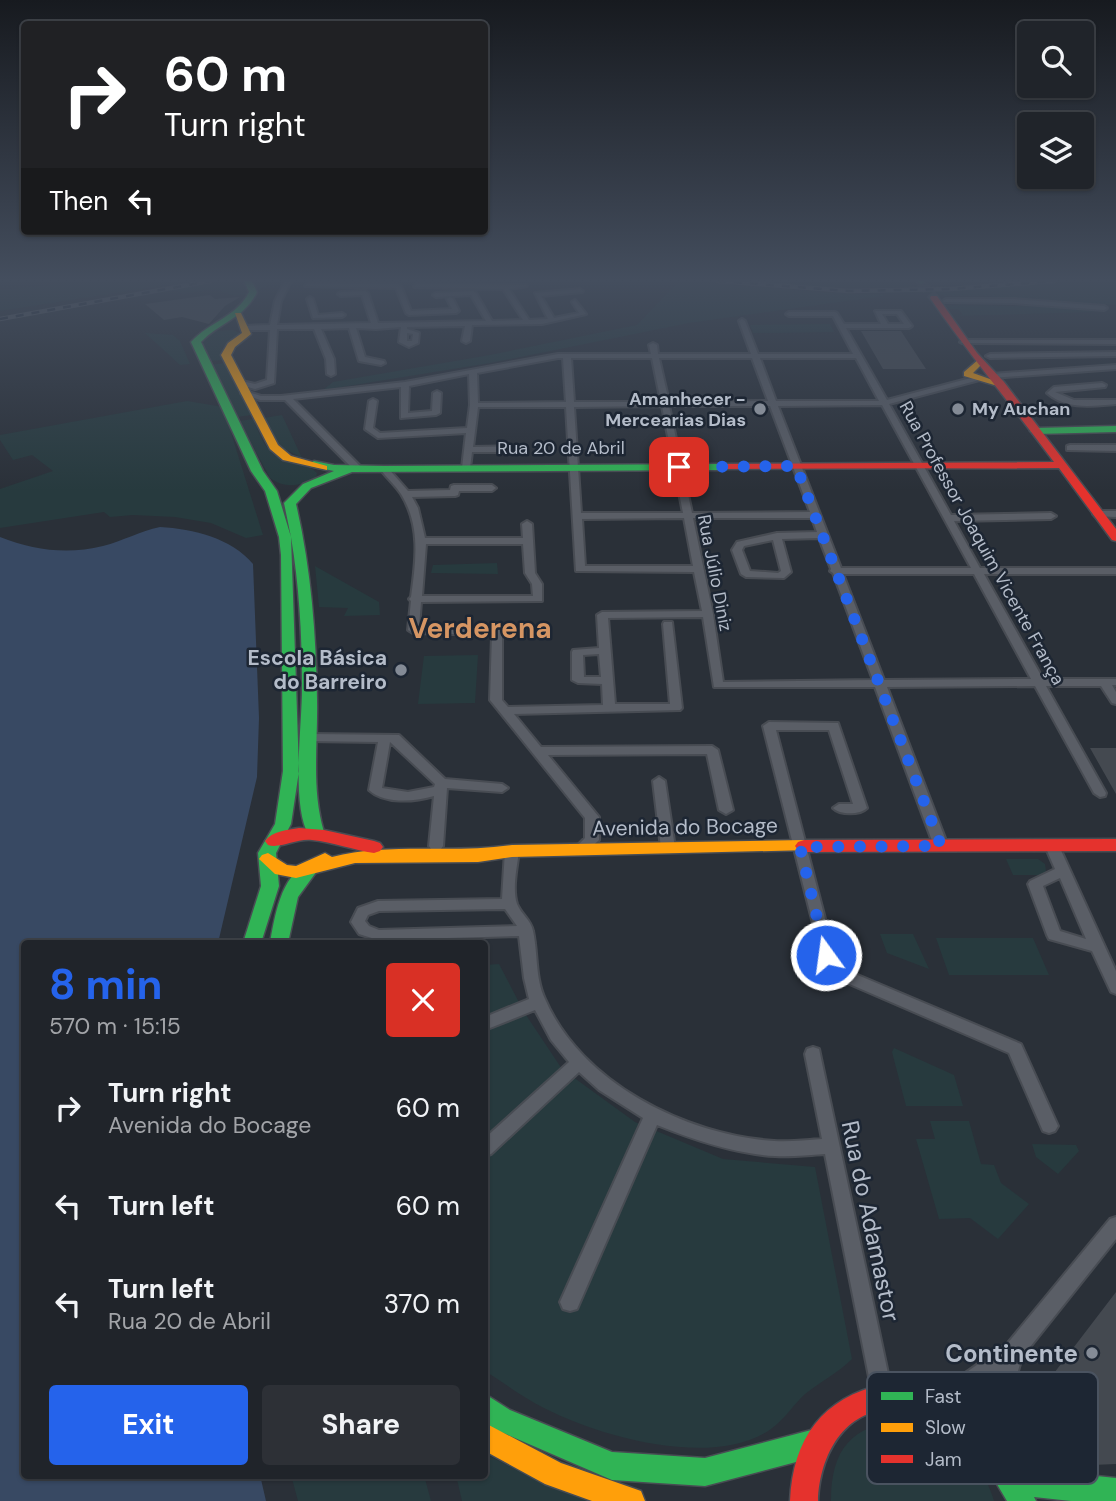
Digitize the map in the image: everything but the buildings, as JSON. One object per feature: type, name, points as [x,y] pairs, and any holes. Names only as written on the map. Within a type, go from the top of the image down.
[{"type":"main road","points":[[199,351],[262,479],[271,491],[285,537],[289,579],[291,771],[283,824],[267,853],[270,886],[253,940]]},
{"type":"main road","name":"Rua 20 de Abril","points":[[227,351],[255,412],[277,451],[287,458],[314,464],[357,469],[1061,465]]},
{"type":"main road","points":[[969,351],[982,374],[1035,431],[1116,537]]},
{"type":"main road","points":[[1035,431],[1116,429]]},
{"type":"main road","points":[[280,940],[289,895],[312,869],[323,862],[330,850],[330,845],[318,834],[308,815],[310,738],[305,592],[299,537],[290,503],[292,497],[317,483],[327,473],[314,464]]},
{"type":"main road","name":"Rua 20 de Abril","points":[[317,483],[357,469]]},
{"type":"main road","points":[[262,479],[285,488],[317,483]]},
{"type":"main road","points":[[274,841],[298,831],[318,834]]},
{"type":"main road","name":"Avenida do Bocage","points":[[318,834],[347,844],[367,847],[481,846],[509,851]]},
{"type":"main road","name":"Avenida do Bocage","points":[[312,869],[355,857],[478,856],[509,851],[1116,845]]},
{"type":"main road","points":[[268,859],[275,868],[282,871],[312,869]]},
{"type":"main road","points":[[804,1501],[806,1468],[815,1443],[832,1420],[855,1404],[867,1401]]},
{"type":"main road","points":[[488,1409],[501,1419],[612,1466],[705,1472],[815,1443]]},
{"type":"main road","points":[[488,1438],[509,1453],[603,1493],[631,1501]]},
{"type":"main road","points":[[1016,1484],[1022,1501]]},
{"type":"main road","points":[[1043,1484],[1116,1492]]},
{"type":"street","points":[[243,388],[270,382],[272,351]]},
{"type":"street","points":[[327,351],[331,374]]},
{"type":"street","points":[[359,351],[362,359],[382,363]]},
{"type":"street","name":"Rua Júlio Diniz","points":[[654,351],[708,614],[718,685],[878,684]]},
{"type":"street","points":[[753,351],[941,846]]},
{"type":"street","name":"Rua Professor Joaquim Vicente França","points":[[855,351],[1100,793]]},
{"type":"street","points":[[474,405],[884,403],[928,393],[982,374],[1116,354]]},
{"type":"street","points":[[243,388],[255,397],[284,397],[405,384],[567,356],[858,356]]},
{"type":"street","points":[[567,356],[580,569],[699,569]]},
{"type":"street","points":[[982,374],[1116,367]]},
{"type":"street","points":[[466,468],[474,405],[473,371]]},
{"type":"street","points":[[405,384],[403,408],[436,407],[437,393]]},
{"type":"street","points":[[1102,385],[1054,389],[1051,393],[1062,400],[1078,403],[1116,402]]},
{"type":"street","points":[[255,412],[263,403],[284,397]]},
{"type":"street","points":[[284,397],[357,469]]},
{"type":"street","points":[[373,401],[369,429],[378,436],[471,430]]},
{"type":"street","points":[[1070,448],[1116,448]]},
{"type":"street","points":[[469,450],[519,449]]},
{"type":"street","points":[[384,469],[406,494],[418,519],[423,541],[414,599],[413,630],[497,632],[496,699],[592,817],[592,840],[580,850]]},
{"type":"street","points":[[406,494],[455,493],[454,488],[492,488]]},
{"type":"street","points":[[1098,514],[1116,514]]},
{"type":"street","points":[[578,516],[814,515]]},
{"type":"street","points":[[947,518],[1051,516]]},
{"type":"street","points":[[414,599],[538,599],[537,584],[530,573],[527,524]]},
{"type":"street","points":[[777,536],[786,572],[780,576],[746,575],[737,547],[777,536],[822,534]]},
{"type":"street","points":[[423,541],[528,541]]},
{"type":"street","points":[[835,571],[1116,571]]},
{"type":"street","points":[[609,708],[602,615],[708,614]]},
{"type":"street","points":[[507,711],[676,708],[668,624]]},
{"type":"street","points":[[605,651],[577,652],[578,680],[608,681]]},
{"type":"street","points":[[878,684],[1110,682],[1116,701]]},
{"type":"street","points":[[839,808],[861,808],[835,726],[769,726],[826,955],[836,972],[1015,1049],[1049,1126]]},
{"type":"street","points":[[310,738],[395,738],[441,786],[436,846]]},
{"type":"street","points":[[385,738],[375,790],[382,794],[432,794],[441,786],[502,788]]},
{"type":"street","points":[[539,751],[712,750],[726,810]]},
{"type":"street","points":[[659,781],[668,848]]},
{"type":"street","points":[[1052,846],[1116,988]]},
{"type":"street","points":[[509,851],[510,904],[526,931],[529,965],[538,1002],[566,1047],[606,1088],[652,1117],[707,1135],[768,1148],[830,1146]]},
{"type":"street","points":[[1063,871],[1035,884],[1054,935],[1097,947]]},
{"type":"street","points":[[510,904],[378,906],[363,912],[358,922],[364,930],[378,935],[526,931]]},
{"type":"street","points":[[488,1023],[538,1002]]},
{"type":"street","name":"Rua do Adamastor","points":[[813,1054],[878,1372]]},
{"type":"street","points":[[488,1146],[580,1062]]},
{"type":"street","points":[[570,1303],[652,1117]]},
{"type":"street","points":[[984,1372],[1014,1351],[1116,1225]]},
{"type":"street","points":[[1007,1372],[1014,1351]]},
{"type":"green space","points":[[165,351],[184,351],[190,364],[180,365]]},
{"type":"green space","points":[[205,351],[221,351],[222,360],[210,361]]},
{"type":"green space","points":[[509,351],[549,351],[323,390],[333,382]]},
{"type":"green space","points":[[224,363],[251,415],[237,417],[211,365]]},
{"type":"green space","points":[[187,401],[223,407],[263,535],[246,538],[211,523],[175,517],[110,517],[104,512],[0,528],[0,489],[53,471],[32,455],[13,460],[0,440],[0,435]]},
{"type":"green space","points":[[282,415],[302,458],[279,446],[264,418]]},
{"type":"green space","points":[[253,419],[263,442],[272,453],[283,460],[313,469],[317,473],[316,478],[293,485],[281,484],[270,478],[239,421]]},
{"type":"green space","points":[[497,563],[498,574],[431,573],[433,565]]},
{"type":"green space","points":[[315,566],[379,602],[380,615],[344,616],[348,608],[319,607]]},
{"type":"green space","points":[[478,655],[475,703],[418,704],[424,656]]},
{"type":"green space","points":[[1006,859],[1038,859],[1045,864],[1046,871],[1042,875],[1013,875]]},
{"type":"green space","points":[[880,934],[913,934],[929,969],[887,953]]},
{"type":"green space","points":[[936,938],[1033,938],[1049,975],[949,975]]},
{"type":"green space","points":[[499,964],[524,1012],[562,1069],[635,1122],[723,1159],[815,1167],[852,1359],[805,1394],[771,1429],[747,1441],[719,1447],[689,1448],[625,1438],[567,1419],[529,1400],[488,1373],[488,965]]},
{"type":"green space","points":[[894,1048],[954,1075],[963,1106],[906,1106],[892,1052]]},
{"type":"green space","points":[[930,1121],[969,1121],[981,1164],[994,1165],[1001,1183],[1029,1204],[998,1239],[970,1218],[939,1219],[916,1139],[935,1139]]},
{"type":"green space","points":[[1032,1144],[1076,1145],[1079,1151],[1058,1174],[1036,1157]]},
{"type":"green space","points":[[867,1429],[867,1484],[987,1484],[994,1501],[831,1501],[832,1483],[840,1454],[847,1443]]},
{"type":"green space","points":[[488,1455],[546,1484],[592,1501],[462,1501],[457,1479],[488,1479]]},
{"type":"green space","points":[[292,1479],[425,1479],[431,1501],[298,1501]]},
{"type":"water","points":[[160,527],[211,536],[234,548],[253,564],[259,718],[257,777],[219,940],[21,940],[21,1479],[261,1479],[266,1501],[0,1501],[0,537],[38,548],[63,551],[103,546]]},
{"type":"traffic: fast","points":[[200,351],[257,471],[271,491],[285,537],[287,555],[291,771],[283,824],[267,853],[270,886],[253,940]]},
{"type":"traffic: fast","points":[[1035,431],[1116,429]]},
{"type":"traffic: fast","points":[[314,464],[334,468],[384,469],[721,467]]},
{"type":"traffic: fast","points":[[315,832],[308,787],[308,632],[300,554],[290,503],[307,486],[348,470]]},
{"type":"traffic: fast","points":[[280,940],[289,895],[308,871]]},
{"type":"traffic: fast","points":[[488,1409],[501,1419],[612,1466],[705,1472],[815,1443]]},
{"type":"traffic: fast","points":[[1013,1484],[1022,1501]]},
{"type":"traffic: fast","points":[[1043,1484],[1116,1492]]},
{"type":"traffic: slow","points":[[228,351],[226,355],[274,447],[287,458],[323,468]]},
{"type":"traffic: slow","points":[[979,362],[967,374],[998,385]]},
{"type":"traffic: slow","points":[[316,867],[355,857],[478,856],[512,851],[804,846]]},
{"type":"traffic: slow","points":[[268,859],[281,870],[288,872],[303,871],[325,859]]},
{"type":"traffic: slow","points":[[488,1438],[555,1474],[631,1501]]},
{"type":"traffic: jam","points":[[971,351],[1001,384],[1116,537]]},
{"type":"traffic: jam","points":[[721,467],[1061,465]]},
{"type":"traffic: jam","points":[[274,841],[287,836],[311,834],[374,847]]},
{"type":"traffic: jam","points":[[804,846],[1116,845]]},
{"type":"traffic: jam","points":[[804,1501],[805,1480],[819,1441],[831,1424],[846,1411],[867,1401]]},
{"type":"place","name":"Amanhecer - Mercearias Dias","points":[[760,409]]},
{"type":"place","name":"My Auchan","points":[[958,409]]},
{"type":"place","name":"Escola Básica do Barreiro","points":[[401,670]]},
{"type":"place","name":"Continente","points":[[1092,1353]]},
{"type":"district","name":"Verderena","points":[[480,628]]},
{"type":"route","points":[[679,467],[796,466],[941,846],[800,847],[826,955]]}]
